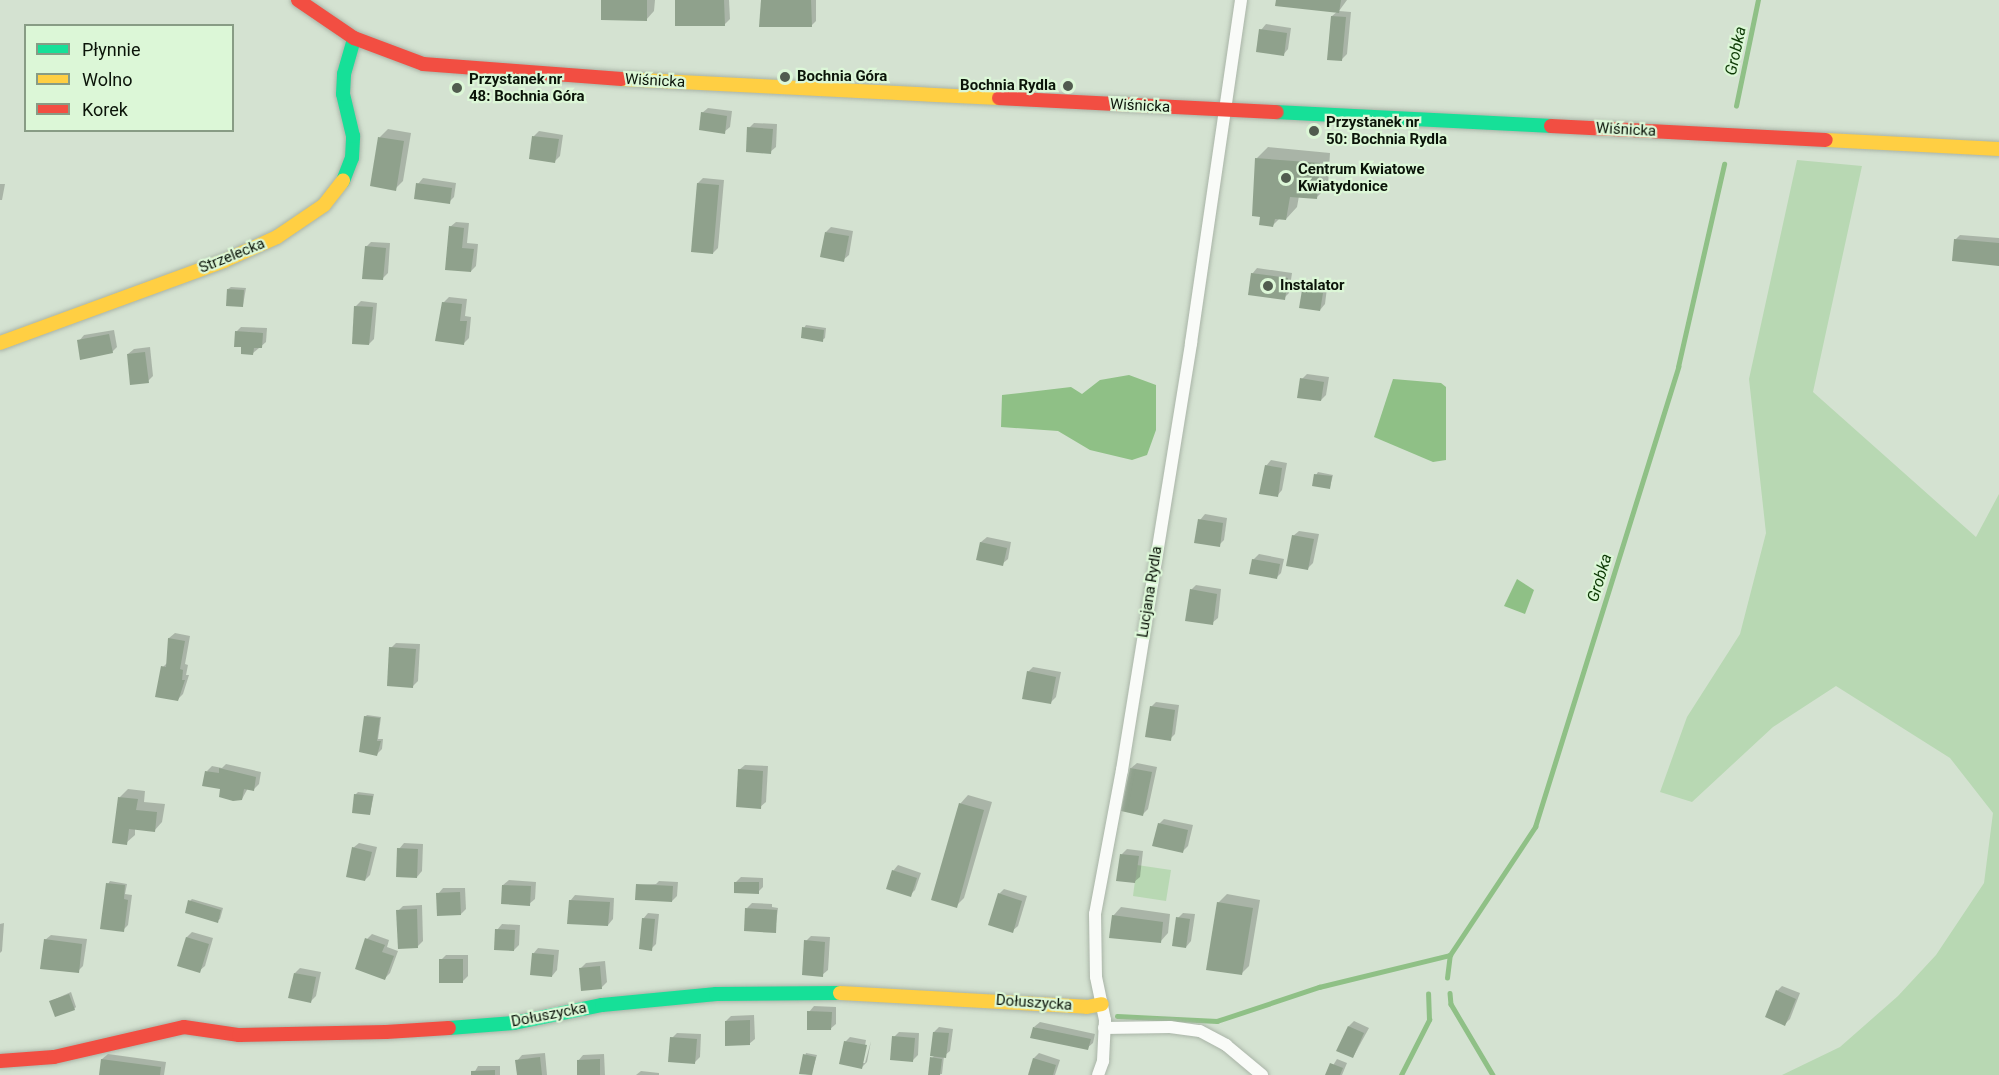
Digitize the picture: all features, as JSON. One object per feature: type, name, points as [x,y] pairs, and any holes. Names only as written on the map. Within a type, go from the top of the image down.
[{"type":"main road","name":"Wiśnicka","points":[[298,0],[354,38],[423,64],[467,68],[640,80],[1999,149]]},
{"type":"main road","name":"Strzelecka","points":[[0,343],[224,261],[277,237],[304,220],[334,193],[345,178],[351,158],[353,136],[344,94],[344,74],[354,38]]},
{"type":"main road","name":"Dołuszycka","points":[[0,1061],[54,1057],[184,1027],[239,1035],[386,1032],[514,1023],[602,1005],[716,994],[855,993],[1087,1007],[1102,1004]]},
{"type":"street","name":"Lucjana Rydla","points":[[1098,1075],[1103,1061],[1104,1028],[1096,977],[1095,914],[1122,770],[1191,343],[1241,0]]},
{"type":"street","points":[[1104,1028],[1170,1027],[1200,1031],[1226,1044],[1262,1075]]},
{"type":"shaded area","points":[[1797,160],[1862,166],[1813,392],[1976,537],[1999,494],[1999,1075],[1782,1075],[1840,1047],[1898,996],[1936,955],[1984,883],[1993,813],[1950,758],[1836,686],[1773,727],[1692,802],[1660,792],[1687,717],[1740,634],[1766,533],[1749,379]]},
{"type":"shaded area","points":[[1129,375],[1156,385],[1156,430],[1147,455],[1132,460],[1090,450],[1058,431],[1001,427],[1002,395],[1071,387],[1082,394],[1100,380]]},
{"type":"shaded area","points":[[1393,379],[1441,383],[1446,387],[1446,460],[1433,462],[1374,437]]},
{"type":"shaded area","points":[[1517,579],[1534,590],[1525,614],[1504,606]]},
{"type":"shaded area","points":[[1137,865],[1171,870],[1166,901],[1133,896]]},
{"type":"building","points":[[601,0],[647,0],[647,21],[601,20]]},
{"type":"building","points":[[675,0],[724,0],[725,26],[675,26]]},
{"type":"building","points":[[761,0],[811,0],[812,27],[759,27]]},
{"type":"building","points":[[1276,0],[1341,0],[1339,13],[1275,6]]},
{"type":"building","points":[[1331,16],[1346,17],[1342,61],[1327,60]]},
{"type":"building","points":[[1259,29],[1287,33],[1284,56],[1256,52]]},
{"type":"building","points":[[701,112],[727,116],[725,134],[699,130]]},
{"type":"building","points":[[747,127],[773,129],[771,154],[746,152]]},
{"type":"building","points":[[532,136],[559,139],[555,163],[529,159]]},
{"type":"building","points":[[378,137],[404,141],[396,191],[370,186]]},
{"type":"building","name":"Centrum Kwiatowe Kwiatydonice","points":[[1255,158],[1320,163],[1317,199],[1290,197],[1286,220],[1275,219],[1273,227],[1259,225],[1260,217],[1252,216]]},
{"type":"building","points":[[416,183],[452,188],[450,204],[414,199]]},
{"type":"building","points":[[697,183],[719,185],[713,254],[691,252]]},
{"type":"building","points":[[449,226],[464,228],[462,248],[474,249],[471,272],[445,270]]},
{"type":"building","points":[[825,232],[849,236],[844,262],[820,257]]},
{"type":"building","points":[[1954,239],[1999,243],[1999,266],[1952,261]]},
{"type":"building","points":[[365,246],[386,248],[383,280],[362,279]]},
{"type":"building","name":"Instalator","points":[[1251,273],[1288,278],[1285,300],[1248,295]]},
{"type":"building","points":[[227,289],[244,290],[243,307],[226,306]]},
{"type":"building","points":[[1302,290],[1323,293],[1320,311],[1299,308]]},
{"type":"building","points":[[442,302],[462,304],[460,321],[467,321],[464,345],[435,341]]},
{"type":"building","points":[[354,306],[373,307],[369,345],[352,344]]},
{"type":"building","points":[[802,327],[824,330],[823,342],[801,338]]},
{"type":"building","points":[[235,331],[263,333],[262,348],[254,348],[253,355],[241,354],[241,347],[234,347]]},
{"type":"building","points":[[109,334],[113,353],[80,360],[77,340]]},
{"type":"building","points":[[145,352],[149,383],[130,385],[127,354]]},
{"type":"building","points":[[1300,378],[1324,382],[1321,401],[1297,398]]},
{"type":"building","points":[[1265,465],[1282,468],[1278,497],[1259,494]]},
{"type":"building","points":[[1314,474],[1332,476],[1330,489],[1312,486]]},
{"type":"building","points":[[1198,519],[1223,523],[1220,547],[1194,543]]},
{"type":"building","points":[[1292,535],[1314,539],[1308,570],[1286,566]]},
{"type":"building","points":[[980,542],[1007,548],[1003,566],[976,560]]},
{"type":"building","points":[[1252,559],[1280,564],[1277,579],[1249,574]]},
{"type":"building","points":[[1190,589],[1217,594],[1213,625],[1185,621]]},
{"type":"building","points":[[168,638],[185,641],[180,669],[183,670],[182,680],[185,680],[178,701],[155,697],[161,666],[166,667]]},
{"type":"building","points":[[389,647],[416,649],[413,688],[387,686]]},
{"type":"building","points":[[1027,671],[1056,677],[1051,704],[1022,699]]},
{"type":"building","points":[[1150,706],[1175,710],[1171,741],[1145,737]]},
{"type":"building","points":[[364,716],[380,718],[377,741],[381,741],[377,756],[359,752]]},
{"type":"building","points":[[219,768],[256,777],[254,791],[244,789],[242,800],[233,801],[219,797],[220,789],[202,786],[205,771],[219,773]]},
{"type":"building","points":[[1130,768],[1152,772],[1143,816],[1121,811]]},
{"type":"building","points":[[738,769],[763,771],[761,809],[736,807]]},
{"type":"building","points":[[354,794],[373,796],[370,815],[352,813]]},
{"type":"building","points":[[118,797],[138,799],[136,810],[157,812],[155,832],[129,829],[127,845],[112,843]]},
{"type":"building","points":[[959,803],[984,810],[957,908],[931,900]]},
{"type":"building","points":[[1158,823],[1188,830],[1183,853],[1152,846]]},
{"type":"building","points":[[352,847],[372,852],[365,881],[346,877]]},
{"type":"building","points":[[397,848],[418,849],[417,878],[396,877]]},
{"type":"building","points":[[1120,854],[1139,856],[1135,883],[1116,881]]},
{"type":"building","points":[[892,870],[917,878],[911,897],[886,889]]},
{"type":"building","points":[[734,882],[759,882],[759,894],[734,893]]},
{"type":"building","points":[[106,883],[125,885],[124,899],[128,900],[124,932],[100,929]]},
{"type":"building","points":[[636,884],[673,886],[672,902],[635,900]]},
{"type":"building","points":[[502,885],[531,886],[530,906],[501,904]]},
{"type":"building","points":[[460,892],[461,915],[437,916],[436,893]]},
{"type":"building","points":[[998,893],[1022,901],[1013,933],[988,925]]},
{"type":"building","points":[[188,900],[221,910],[218,923],[185,913]]},
{"type":"building","points":[[569,900],[610,902],[608,926],[567,924]]},
{"type":"building","points":[[1217,902],[1253,908],[1242,975],[1206,970]]},
{"type":"building","points":[[745,908],[777,910],[776,933],[744,931]]},
{"type":"building","points":[[417,909],[418,948],[398,949],[396,910]]},
{"type":"building","points":[[1112,915],[1163,922],[1161,943],[1109,938]]},
{"type":"building","points":[[1176,917],[1190,919],[1186,948],[1172,946]]},
{"type":"building","points":[[642,918],[655,919],[652,951],[639,949]]},
{"type":"building","points":[[495,929],[515,930],[514,951],[494,950]]},
{"type":"building","points":[[186,937],[209,944],[200,973],[177,966]]},
{"type":"building","points":[[365,938],[385,945],[382,952],[394,956],[385,980],[355,969]]},
{"type":"building","points":[[44,939],[82,944],[79,973],[40,969]]},
{"type":"building","points":[[804,940],[825,942],[823,977],[802,975]]},
{"type":"building","points":[[532,953],[554,955],[552,977],[530,975]]},
{"type":"building","points":[[439,959],[463,959],[463,983],[439,983]]},
{"type":"building","points":[[600,966],[602,989],[581,991],[579,968]]},
{"type":"building","points":[[294,973],[316,977],[311,1003],[288,998]]},
{"type":"building","points":[[1776,990],[1796,999],[1785,1026],[1765,1017]]},
{"type":"building","points":[[69,994],[75,1010],[55,1017],[49,1001]]},
{"type":"building","points":[[807,1011],[832,1012],[831,1030],[807,1030]]},
{"type":"building","points":[[750,1020],[750,1045],[725,1046],[725,1021]]},
{"type":"building","points":[[1348,1026],[1364,1033],[1353,1058],[1336,1051]]},
{"type":"building","points":[[1033,1027],[1091,1039],[1088,1050],[1030,1038]]},
{"type":"building","points":[[933,1032],[949,1033],[946,1058],[930,1056]]},
{"type":"building","points":[[892,1036],[915,1038],[913,1062],[890,1060]]},
{"type":"building","points":[[670,1037],[697,1039],[695,1064],[668,1062]]},
{"type":"building","points":[[844,1041],[867,1045],[862,1069],[839,1064]]},
{"type":"building","points":[[803,1054],[816,1057],[812,1075],[799,1074]]},
{"type":"building","points":[[540,1057],[542,1075],[517,1075],[515,1060]]},
{"type":"building","points":[[930,1057],[942,1059],[940,1075],[928,1075]]},
{"type":"building","points":[[1033,1058],[1056,1065],[1053,1075],[1028,1075]]},
{"type":"building","points":[[101,1059],[161,1067],[160,1075],[99,1075]]},
{"type":"building","points":[[600,1059],[600,1075],[577,1075],[577,1060]]},
{"type":"building","points":[[1330,1063],[1343,1068],[1340,1075],[1325,1075]]},
{"type":"building","points":[[495,1070],[495,1075],[471,1075],[471,1071]]},
{"type":"waterway","name":"Grobka","points":[[1736,106],[1758,0]]},
{"type":"waterway","name":"Grobka","points":[[1447,978],[1450,955],[1535,827],[1678,367],[1724,164]]},
{"type":"waterway","points":[[1117,1016],[1217,1021],[1319,987],[1450,955]]},
{"type":"waterway","name":"Grobka","points":[[1450,993],[1451,1004],[1493,1075]]},
{"type":"waterway","points":[[1401,1075],[1429,1020],[1428,994]]},
{"type":"traffic: fast","points":[[343,181],[352,158],[353,136],[343,94],[344,74],[354,38]]},
{"type":"traffic: fast","points":[[1277,112],[1551,126]]},
{"type":"traffic: fast","points":[[449,1028],[514,1023],[602,1005],[716,994],[840,993]]},
{"type":"traffic: slow","points":[[621,79],[999,98]]},
{"type":"traffic: slow","points":[[1826,140],[1999,149]]},
{"type":"traffic: slow","points":[[0,343],[224,261],[277,237],[324,205],[343,181]]},
{"type":"traffic: slow","points":[[840,993],[1087,1007],[1102,1004]]},
{"type":"traffic: jam","points":[[298,0],[354,38],[423,64],[621,79]]},
{"type":"traffic: jam","points":[[999,98],[1277,112]]},
{"type":"traffic: jam","points":[[1551,126],[1826,140]]},
{"type":"traffic: jam","points":[[0,1061],[54,1057],[184,1027],[239,1035],[386,1032],[449,1028]]},
{"type":"place","name":"Bochnia Góra","points":[[785,77]]},
{"type":"place","name":"Bochnia Rydla","points":[[1068,86]]},
{"type":"place","name":"Przystanek nr 48: Bochnia Góra","points":[[457,88]]},
{"type":"place","name":"Przystanek nr 50: Bochnia Rydla","points":[[1314,131]]},
{"type":"place","name":"Centrum Kwiatowe Kwiatydonice","points":[[1286,178]]},
{"type":"place","name":"Instalator","points":[[1268,286]]}]
